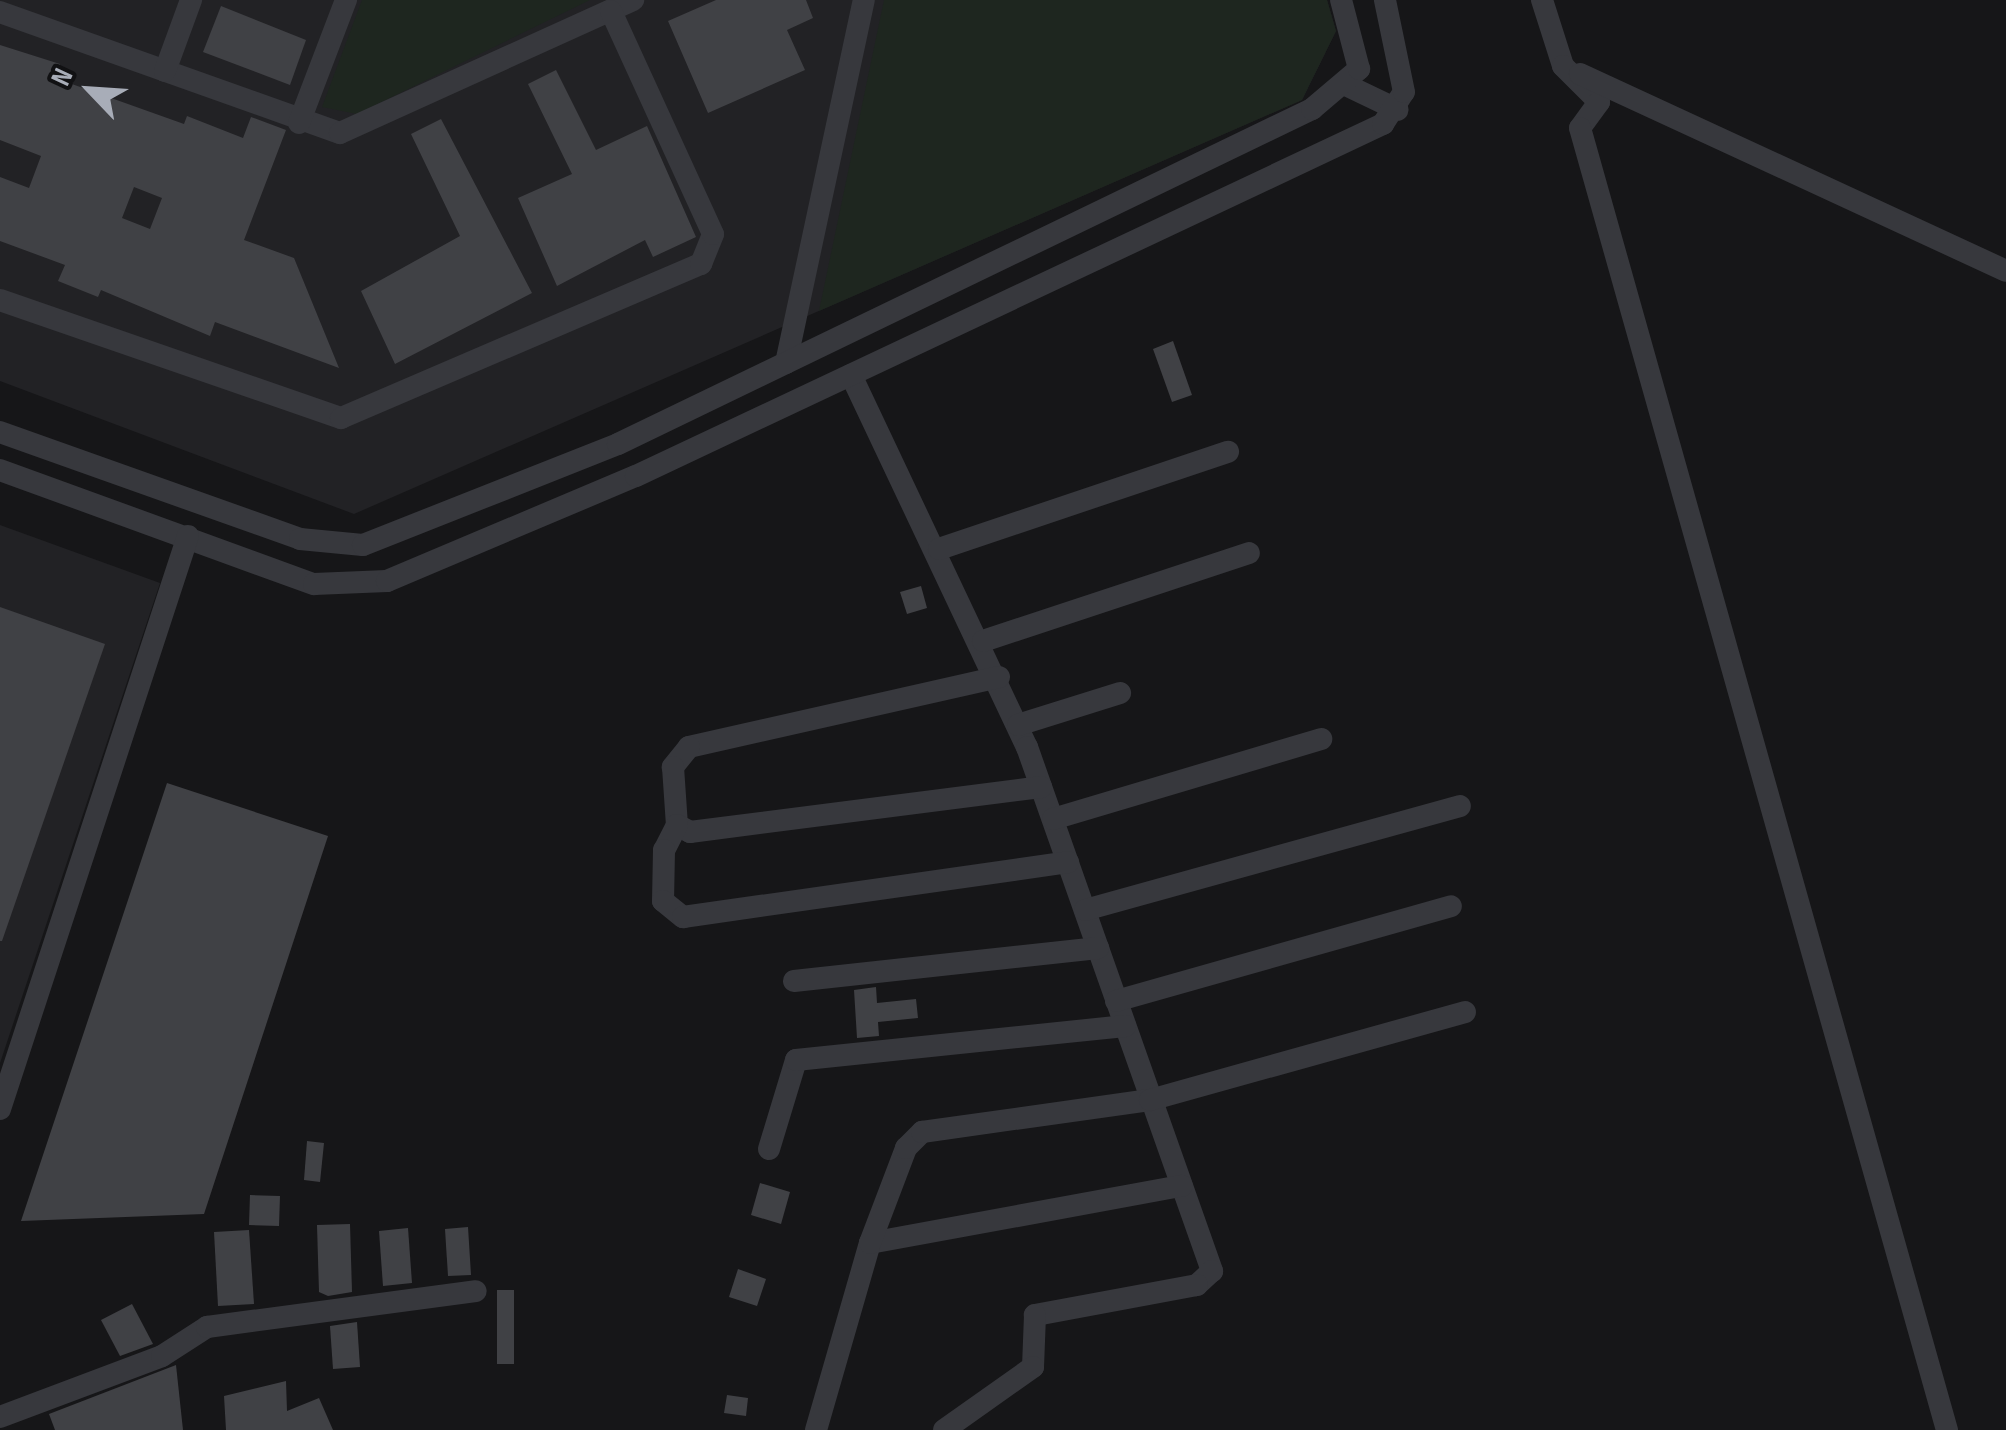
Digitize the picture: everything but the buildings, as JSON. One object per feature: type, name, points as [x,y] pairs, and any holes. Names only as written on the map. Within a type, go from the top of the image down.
[{"type":"street","points":[[165,71],[191,0]]},
{"type":"street","points":[[299,123],[346,0]]},
{"type":"street","points":[[0,12],[299,123],[357,129],[633,0]]},
{"type":"street","points":[[786,363],[864,0]]},
{"type":"street","points":[[0,432],[348,548],[618,444],[1116,210],[1348,86],[1358,59],[1341,0]]},
{"type":"street","points":[[1385,0],[1403,72],[1398,110]]},
{"type":"street","points":[[1542,0],[1563,66],[1599,102],[1580,128],[1946,1430]]},
{"type":"street","points":[[0,300],[340,418],[701,264],[714,234],[611,11]]},
{"type":"street","points":[[1563,66],[2006,271]]},
{"type":"street","points":[[1348,86],[1398,110]]},
{"type":"street","points":[[0,470],[314,584],[376,584],[851,375],[1256,188],[1398,110]]},
{"type":"street","points":[[851,375],[999,677],[1182,1186],[1210,1278],[1035,1315],[1032,1366],[944,1430]]},
{"type":"street","points":[[939,549],[1228,452]]},
{"type":"street","points":[[0,1110],[188,536]]},
{"type":"street","points":[[983,641],[1249,553]]},
{"type":"street","points":[[999,677],[689,747],[673,767],[677,825],[664,850],[664,902],[683,917],[1068,862]]},
{"type":"street","points":[[1018,725],[1120,693]]},
{"type":"street","points":[[1053,819],[1321,739]]},
{"type":"street","points":[[677,825],[690,832],[1041,787]]},
{"type":"street","points":[[1085,910],[1460,806]]},
{"type":"street","points":[[1116,1001],[1451,906]]},
{"type":"street","points":[[794,981],[1098,948]]},
{"type":"street","points":[[816,1430],[870,1244],[906,1148],[922,1132],[1150,1100],[1465,1012]]},
{"type":"street","points":[[769,1149],[788,1073],[804,1058],[1125,1026]]},
{"type":"street","points":[[870,1244],[1182,1186]]},
{"type":"street","points":[[0,1417],[162,1356],[207,1327],[476,1291]]},
{"type":"shaded area","points":[[0,0],[1327,0],[1336,31],[1302,100],[354,514],[0,381]]},
{"type":"shaded area","points":[[362,0],[590,0],[357,114],[322,107]]},
{"type":"shaded area","points":[[884,0],[1327,0],[1336,31],[1302,100],[819,311]]},
{"type":"shaded area","points":[[0,525],[160,583],[0,1063]]}]
